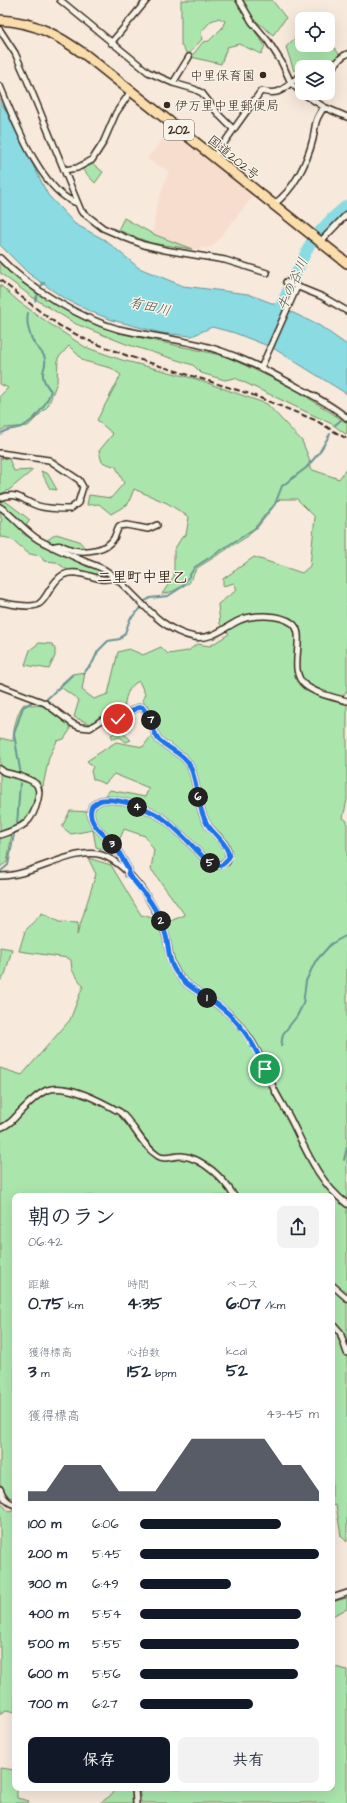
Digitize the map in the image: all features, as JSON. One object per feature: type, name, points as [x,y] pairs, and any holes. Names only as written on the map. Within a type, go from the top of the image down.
[{"type":"highway","name":"国道202号","points":[[0,20],[17,21],[29,24],[63,39],[131,91],[347,263]]},
{"type":"street","points":[[60,0],[148,72],[202,93],[220,116],[234,129]]},
{"type":"street","points":[[111,43],[147,0]]},
{"type":"street","points":[[239,0],[252,22],[268,41],[282,62],[291,83],[295,87]]},
{"type":"street","points":[[0,31],[15,53],[58,150],[64,170],[81,211],[104,228],[126,238],[165,250],[225,260],[267,273]]},
{"type":"street","points":[[335,66],[343,56],[347,54]]},
{"type":"street","points":[[173,83],[189,57]]},
{"type":"street","points":[[214,157],[261,91],[271,94],[278,93],[295,80]]},
{"type":"street","points":[[0,86],[18,130],[36,163],[57,190],[69,201],[77,204]]},
{"type":"street","points":[[64,170],[77,168],[92,160],[103,143],[116,113],[131,91]]},
{"type":"street","points":[[313,100],[324,107],[347,117]]},
{"type":"street","points":[[273,205],[279,201],[301,173],[313,138],[315,122],[324,107]]},
{"type":"street","points":[[320,242],[347,214]]},
{"type":"street","points":[[0,258],[10,269],[35,288],[80,314],[116,328],[196,344],[222,351],[260,368],[321,400],[347,418]]},
{"type":"street","points":[[286,282],[323,297],[347,311]]},
{"type":"street","points":[[260,368],[297,287]]},
{"type":"street","points":[[0,453],[49,460],[79,480],[83,487],[78,503],[70,509],[40,506],[16,495],[0,498]]},
{"type":"street","points":[[0,506],[29,534],[52,547],[106,571],[166,625],[195,637],[208,637],[239,620],[249,617],[285,619],[293,623],[298,634],[296,668],[298,678],[311,689],[347,701]]},
{"type":"street","points":[[52,547],[61,545],[72,550],[80,551],[97,549],[107,545],[114,538],[120,526],[123,525],[148,529],[157,525]]},
{"type":"street","points":[[0,602],[27,606],[38,604],[45,598],[48,590],[55,581],[64,575],[77,573],[101,579],[114,578]]},
{"type":"street","points":[[0,686],[45,703],[73,724],[80,727],[90,728],[102,720],[118,719],[137,708],[142,707],[146,712],[158,739],[184,757],[190,768],[207,824],[228,851],[229,857],[226,862],[217,866],[209,863],[163,818],[150,811],[126,803],[112,800],[100,800],[92,806],[90,817],[94,824],[114,846],[129,870],[128,874]]},
{"type":"street","points":[[0,769],[4,772],[32,782],[36,785],[39,793],[35,812],[30,819],[17,830],[0,835]]},
{"type":"street","points":[[0,876],[23,874],[47,864],[90,853],[102,855],[113,861],[128,874],[157,912],[166,935],[170,960],[180,977],[192,988],[219,1006],[245,1032],[256,1049],[275,1091],[320,1176],[334,1193]]},
{"type":"street","points":[[0,1128],[8,1125],[25,1107],[45,1091],[66,1089],[77,1092],[120,1112],[126,1117],[135,1131],[157,1156],[162,1158],[181,1155],[206,1166],[228,1186],[232,1193]]},
{"type":"street","points":[[335,1195],[347,1204]]},
{"type":"street","points":[[335,1287],[347,1298]]},
{"type":"street","points":[[335,1326],[340,1332],[347,1354]]},
{"type":"street","points":[[0,1489],[3,1496],[9,1503],[12,1504]]},
{"type":"street","points":[[335,1597],[347,1593]]},
{"type":"street","points":[[135,1791],[136,1803]]},
{"type":"shaded area","points":[[171,128],[254,195],[212,247],[192,249],[153,234],[156,208],[169,171],[147,159]]},
{"type":"green space","points":[[181,0],[272,0],[286,18],[273,35],[238,6],[265,46],[261,54],[239,44],[227,47],[221,64],[191,57],[203,42],[209,41],[222,28],[225,21],[219,18],[211,21],[201,32],[202,39],[188,55],[181,45]]},
{"type":"green space","points":[[295,38],[295,52],[335,52],[335,48],[339,54],[334,60],[295,60],[294,71],[286,47]]},
{"type":"green space","points":[[93,164],[103,172],[95,183],[82,169]]},
{"type":"green space","points":[[124,218],[153,234],[192,249],[151,243],[118,230]]},
{"type":"green space","points":[[0,262],[8,271],[34,291],[76,315],[119,333],[225,356],[293,388],[347,423],[347,435],[332,424],[235,378],[225,380],[201,373],[193,365],[126,344],[76,324],[32,297],[0,273]]},
{"type":"green space","points":[[0,285],[18,301],[85,347],[122,360],[196,379],[267,404],[302,441],[309,458],[310,469],[339,479],[347,468],[347,691],[343,696],[347,699],[347,800],[343,818],[347,821],[347,1542],[341,1536],[335,1505],[335,1193],[12,1193],[12,1498],[9,1497],[0,1485],[0,1068],[22,1075],[70,1020],[83,986],[72,970],[71,960],[68,958],[19,951],[25,931],[42,913],[59,922],[78,923],[77,935],[96,874],[88,858],[111,865],[141,915],[168,922],[185,915],[151,869],[154,850],[145,836],[124,829],[114,853],[96,847],[93,830],[71,834],[62,827],[70,811],[93,812],[110,790],[145,797],[149,788],[114,774],[105,784],[93,779],[91,771],[93,767],[87,761],[116,742],[143,747],[156,729],[148,706],[142,701],[145,694],[139,681],[132,686],[127,693],[124,711],[100,718],[90,724],[74,717],[79,700],[59,686],[72,674],[85,672],[82,690],[94,699],[108,694],[118,652],[129,649],[143,655],[161,647],[168,654],[188,651],[197,644],[210,646],[229,634],[220,624],[218,604],[237,590],[234,583],[223,586],[223,579],[254,557],[302,573],[310,566],[315,517],[297,499],[280,499],[268,511],[248,536],[197,568],[189,583],[173,591],[162,594],[174,576],[174,550],[182,537],[186,535],[189,517],[167,503],[134,489],[128,504],[111,514],[99,504],[87,505],[89,495],[111,498],[124,483],[116,467],[102,462],[99,451],[113,434],[97,420],[121,375],[111,368],[84,361],[69,346],[58,358],[57,382],[48,406],[28,426],[5,428],[0,431],[0,396],[8,388],[0,384]]},
{"type":"green space","points":[[0,458],[9,459],[14,471],[33,470],[9,490],[0,494]]},
{"type":"green space","points":[[41,471],[48,474],[57,490],[50,489]]},
{"type":"green space","points":[[4,500],[30,520],[22,533],[44,547],[46,541],[56,534],[79,541],[85,548],[71,556],[106,574],[103,578],[81,571],[69,571],[56,562],[44,561],[41,556],[28,553],[13,540],[0,537],[0,522],[2,521],[0,515],[0,502]]},
{"type":"green space","points":[[39,643],[52,644],[55,649],[55,656],[49,669],[25,665],[30,650]]},
{"type":"green space","points":[[24,704],[43,706],[70,726],[70,730],[64,739],[57,741],[49,757],[43,786],[36,790],[31,813],[13,828],[7,862],[0,867],[0,738],[13,741],[16,721],[19,711]]},
{"type":"green space","points":[[119,730],[131,740],[126,742],[120,737],[113,739],[111,735]]},
{"type":"green space","points":[[0,947],[12,949],[5,975],[0,981]]},
{"type":"green space","points":[[0,1502],[9,1512],[12,1511],[12,1711],[6,1710],[0,1714]]},
{"type":"green space","points":[[347,1598],[347,1609],[335,1615],[335,1601]]},
{"type":"green space","points":[[335,1667],[347,1670],[347,1803],[141,1803],[139,1791],[335,1791]]},
{"type":"green space","points":[[0,1768],[12,1770],[12,1791],[17,1791],[17,1798],[29,1801],[28,1803],[0,1803]]},
{"type":"green space","points":[[114,1791],[132,1791],[133,1803],[100,1803],[113,1794]]},
{"type":"water","name":"有田川","points":[[0,99],[48,195],[75,224],[105,240],[139,268],[183,286],[248,294],[277,305],[320,326],[347,345],[347,394],[273,348],[235,333],[212,327],[192,336],[161,333],[112,320],[87,310],[62,297],[28,273],[0,245]]},
{"type":"waterway","name":"牛の谷川","points":[[318,233],[347,205]]},
{"type":"waterway","name":"牛の谷川","points":[[277,320],[280,307],[310,244]]},
{"type":"waterway","points":[[35,301],[41,286],[44,283]]},
{"type":"waterway","points":[[0,434],[8,430],[21,427],[31,421],[43,407],[51,391],[44,379],[44,356],[32,340],[29,332],[27,320],[28,313]]},
{"type":"waterway","points":[[335,425],[341,420]]},
{"type":"waterway","points":[[145,601],[150,598],[168,596],[182,587],[195,567],[257,527],[275,504],[282,486],[306,468],[319,453],[330,434]]},
{"type":"waterway","points":[[83,674],[93,662],[98,651],[108,641],[120,639],[125,633],[130,619],[141,608]]},
{"type":"waterway","points":[[47,699],[72,675]]},
{"type":"waterway","points":[[21,775],[14,734],[23,707],[34,701]]},
{"type":"waterway","points":[[17,825],[20,783]]},
{"type":"waterway","points":[[1,871],[8,865],[14,834]]},
{"type":"waterway","points":[[281,1046],[283,1034],[297,1016],[303,1004],[306,981],[315,962],[331,944],[347,935]]},
{"type":"waterway","points":[[344,1160],[347,1147]]},
{"type":"railway","points":[[0,280],[60,326],[87,340],[128,356],[250,394],[315,420],[347,439]]},
{"type":"place","name":"中里保育園","points":[[263,75]]},
{"type":"place","name":"伊万里中里郵便局","points":[[167,105]]},
{"type":"district","name":"二里町中里乙","points":[[142,577]]},
{"type":"route","points":[[118,719],[137,708],[142,707],[151,722],[158,739],[184,757],[190,768],[207,824],[226,846],[229,857],[222,865],[217,866],[209,863],[163,818],[150,811],[126,803],[112,800],[100,800],[92,806],[90,810],[90,817],[94,824],[114,846],[129,870],[128,874],[157,912],[166,935],[170,960],[180,977],[192,988],[219,1006],[234,1019],[256,1049],[265,1069]]}]
